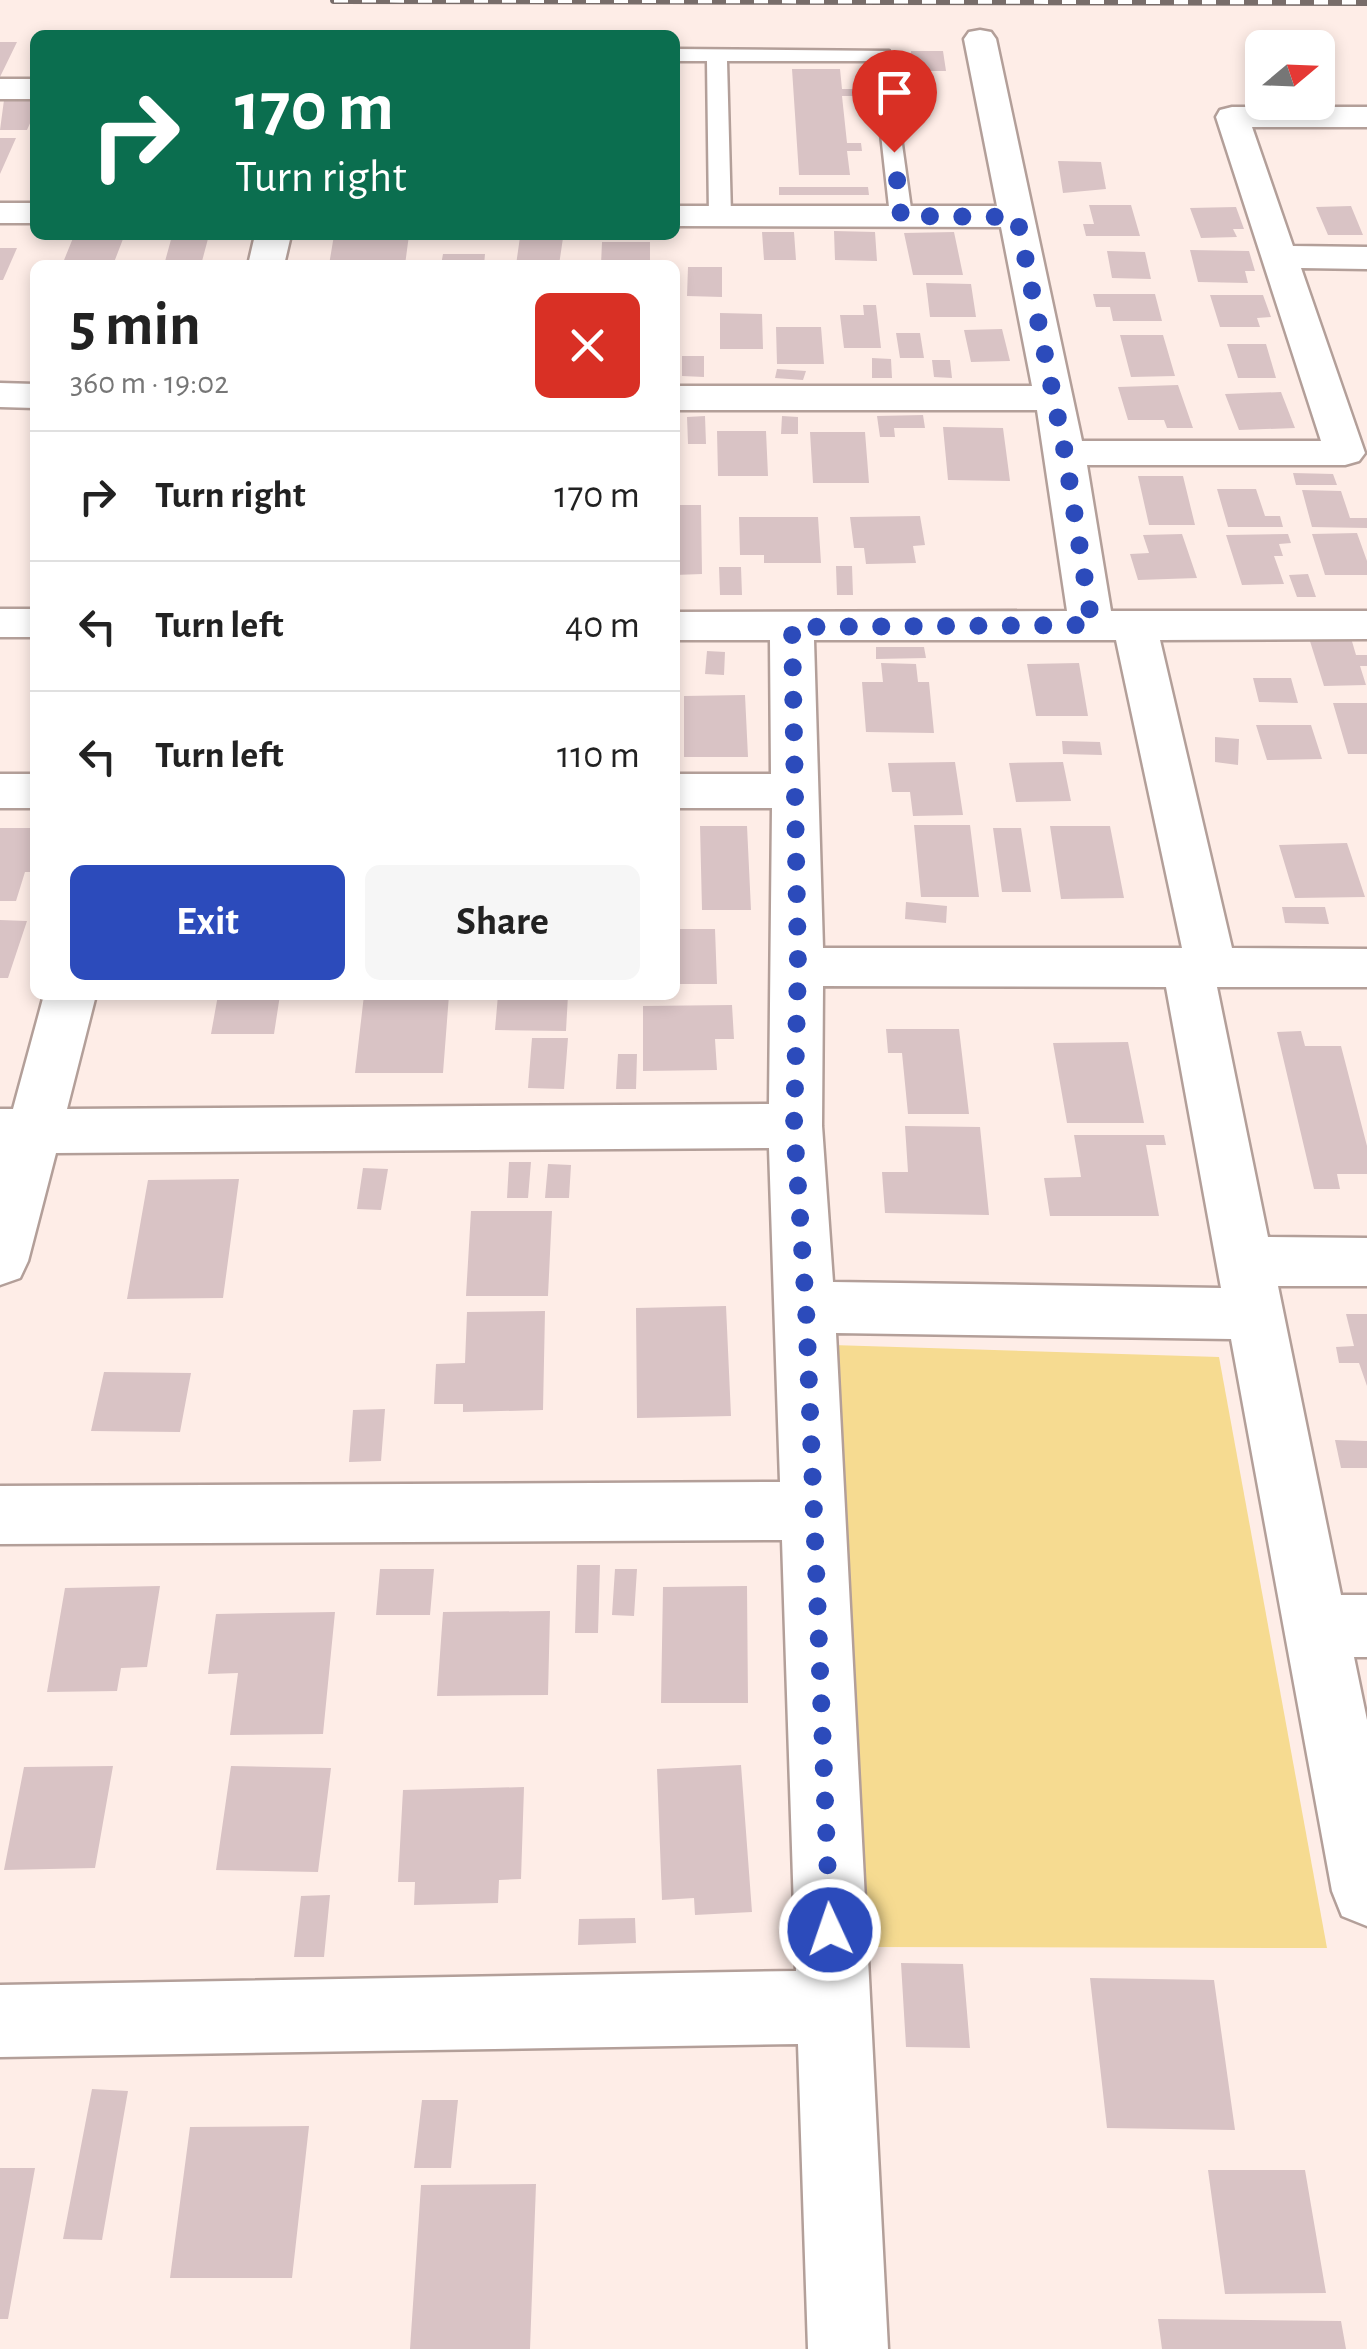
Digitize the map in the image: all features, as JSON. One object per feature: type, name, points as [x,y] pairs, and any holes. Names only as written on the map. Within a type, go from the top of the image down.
[{"type":"street","points":[[980,39],[1065,453],[1200,967],[1251,1288],[1341,1626],[1367,1891]]},
{"type":"street","points":[[0,89],[30,89]]},
{"type":"street","points":[[1065,453],[1356,454],[1232,117],[1367,117]]},
{"type":"street","points":[[0,213],[30,213]]},
{"type":"street","points":[[680,216],[1017,217]]},
{"type":"street","points":[[1281,257],[1367,258]]},
{"type":"street","points":[[0,396],[30,396]]},
{"type":"street","points":[[680,398],[1054,398]]},
{"type":"street","points":[[0,623],[30,623]]},
{"type":"street","points":[[680,626],[1367,625]]},
{"type":"street","points":[[792,627],[798,966],[794,1126],[806,1307],[848,2349]]},
{"type":"street","points":[[0,791],[30,791]]},
{"type":"street","points":[[680,791],[793,791]]},
{"type":"street","points":[[798,966],[1367,968]]},
{"type":"street","points":[[0,1260],[17,1131],[68,1000]]},
{"type":"street","points":[[17,1131],[794,1126]]},
{"type":"street","points":[[806,1307],[1251,1288],[1367,1262]]},
{"type":"street","points":[[0,1515],[812,1512]]},
{"type":"street","points":[[0,2021],[833,2006]]},
{"type":"lane","points":[[680,55],[882,55],[901,216]]},
{"type":"lane","points":[[716,55],[720,216]]},
{"type":"shaded area","points":[[832,1345],[1219,1357],[1327,1948],[852,1947]]},
{"type":"building","points":[[0,42],[17,42],[0,77]]},
{"type":"building","points":[[911,51],[943,51],[946,71],[912,71]]},
{"type":"building","points":[[792,69],[840,69],[842,89],[855,89],[855,96],[842,96],[847,143],[861,143],[862,151],[847,151],[850,175],[799,175]]},
{"type":"building","points":[[4,100],[30,100],[27,130],[0,130]]},
{"type":"building","points":[[0,138],[16,138],[0,174]]},
{"type":"building","points":[[1058,161],[1101,162],[1106,189],[1063,193]]},
{"type":"building","points":[[779,187],[868,187],[869,195],[779,195]]},
{"type":"building","points":[[1089,205],[1131,205],[1140,236],[1086,236],[1083,224],[1094,224]]},
{"type":"building","points":[[1351,206],[1363,235],[1328,235],[1316,207]]},
{"type":"building","points":[[1236,207],[1244,229],[1233,229],[1237,237],[1201,238],[1190,208]]},
{"type":"building","points":[[834,231],[875,232],[877,261],[835,260]]},
{"type":"building","points":[[762,232],[794,232],[796,260],[764,260]]},
{"type":"building","points":[[954,232],[963,275],[913,275],[904,233]]},
{"type":"building","points":[[72,240],[123,240],[115,260],[64,260]]},
{"type":"building","points":[[171,240],[208,240],[202,260],[165,260]]},
{"type":"building","points":[[333,240],[408,240],[406,260],[330,260]]},
{"type":"building","points":[[520,240],[563,240],[560,260],[517,260]]},
{"type":"building","points":[[602,242],[650,242],[650,260],[601,260]]},
{"type":"building","points":[[0,248],[17,248],[3,280],[0,280]]},
{"type":"building","points":[[1190,250],[1249,251],[1255,271],[1245,271],[1248,283],[1198,282]]},
{"type":"building","points":[[1107,251],[1145,252],[1151,279],[1112,278]]},
{"type":"building","points":[[443,254],[485,254],[484,260],[442,260]]},
{"type":"building","points":[[688,267],[722,267],[722,297],[687,296]]},
{"type":"building","points":[[926,283],[971,284],[976,317],[930,317]]},
{"type":"building","points":[[1093,294],[1155,294],[1162,321],[1113,321],[1110,307],[1096,307]]},
{"type":"building","points":[[1210,295],[1263,295],[1271,317],[1257,318],[1260,327],[1220,327]]},
{"type":"building","points":[[863,305],[876,305],[881,348],[844,348],[840,315],[864,315]]},
{"type":"building","points":[[720,313],[762,314],[763,349],[720,349]]},
{"type":"building","points":[[776,327],[821,327],[824,364],[777,364]]},
{"type":"building","points":[[1002,329],[1010,361],[971,362],[964,330]]},
{"type":"building","points":[[896,333],[920,333],[924,358],[900,358]]},
{"type":"building","points":[[1120,335],[1163,335],[1175,376],[1131,377]]},
{"type":"building","points":[[1227,344],[1266,344],[1276,378],[1238,378]]},
{"type":"building","points":[[682,356],[704,356],[704,377],[682,376]]},
{"type":"building","points":[[872,358],[891,359],[892,378],[872,378]]},
{"type":"building","points":[[932,360],[950,360],[952,378],[934,377]]},
{"type":"building","points":[[777,369],[806,371],[803,380],[775,378]]},
{"type":"building","points":[[1178,385],[1193,428],[1167,428],[1164,420],[1128,420],[1118,387]]},
{"type":"building","points":[[1281,392],[1295,428],[1239,430],[1225,394]]},
{"type":"building","points":[[923,415],[925,428],[894,428],[895,437],[880,437],[877,416]]},
{"type":"building","points":[[705,416],[706,444],[688,444],[687,417]]},
{"type":"building","points":[[782,416],[798,417],[798,434],[781,434]]},
{"type":"building","points":[[943,427],[1003,428],[1010,481],[948,480]]},
{"type":"building","points":[[717,431],[766,431],[768,476],[718,476]]},
{"type":"building","points":[[810,432],[865,432],[869,483],[813,483]]},
{"type":"building","points":[[1293,473],[1333,474],[1337,485],[1296,485]]},
{"type":"building","points":[[1138,476],[1183,476],[1195,525],[1149,525]]},
{"type":"building","points":[[1217,489],[1256,489],[1265,516],[1280,516],[1283,527],[1228,527]]},
{"type":"building","points":[[1302,490],[1341,491],[1350,518],[1367,518],[1367,528],[1312,527]]},
{"type":"building","points":[[680,505],[701,505],[702,574],[680,575]]},
{"type":"building","points":[[920,516],[925,545],[913,546],[916,563],[866,564],[864,548],[854,548],[850,517]]},
{"type":"building","points":[[739,517],[818,517],[821,563],[764,563],[764,555],[740,555]]},
{"type":"building","points":[[1357,533],[1367,561],[1367,575],[1325,575],[1312,534]]},
{"type":"building","points":[[1182,534],[1197,578],[1138,580],[1130,554],[1149,553],[1143,535]]},
{"type":"building","points":[[1288,534],[1291,543],[1279,544],[1283,556],[1274,556],[1284,584],[1242,585],[1226,535]]},
{"type":"building","points":[[836,566],[852,566],[853,595],[837,595]]},
{"type":"building","points":[[719,567],[741,567],[742,595],[720,595]]},
{"type":"building","points":[[1308,574],[1316,597],[1297,597],[1289,575]]},
{"type":"building","points":[[1309,638],[1351,638],[1356,655],[1367,655],[1367,666],[1360,666],[1366,685],[1324,686]]},
{"type":"building","points":[[876,647],[924,647],[926,658],[876,659]]},
{"type":"building","points":[[707,651],[725,652],[724,675],[705,674]]},
{"type":"building","points":[[881,663],[916,664],[918,682],[929,682],[934,733],[866,732],[862,682],[883,682]]},
{"type":"building","points":[[1079,663],[1088,716],[1036,716],[1027,664]]},
{"type":"building","points":[[1253,678],[1291,678],[1298,703],[1259,702]]},
{"type":"building","points":[[745,695],[748,757],[684,757],[684,696]]},
{"type":"building","points":[[1333,703],[1367,703],[1367,754],[1348,754]]},
{"type":"building","points":[[1256,725],[1311,725],[1322,759],[1267,760]]},
{"type":"building","points":[[1215,737],[1239,739],[1238,765],[1215,762]]},
{"type":"building","points":[[1062,741],[1100,742],[1102,755],[1063,754]]},
{"type":"building","points":[[955,762],[963,815],[913,816],[910,792],[892,792],[888,763]]},
{"type":"building","points":[[1063,762],[1071,801],[1016,802],[1009,763]]},
{"type":"building","points":[[914,825],[970,825],[979,897],[921,897]]},
{"type":"building","points":[[700,826],[747,826],[751,910],[702,910]]},
{"type":"building","points":[[1050,826],[1110,826],[1124,898],[1061,899]]},
{"type":"building","points":[[0,828],[30,828],[30,872],[25,872],[16,901],[0,901]]},
{"type":"building","points":[[993,828],[1021,828],[1031,892],[1002,892]]},
{"type":"building","points":[[1347,843],[1365,897],[1295,898],[1279,845]]},
{"type":"building","points":[[906,902],[947,906],[946,923],[905,919]]},
{"type":"building","points":[[1282,907],[1325,907],[1329,924],[1285,923]]},
{"type":"building","points":[[0,920],[27,921],[8,978],[0,978]]},
{"type":"building","points":[[680,929],[715,929],[717,984],[680,984]]},
{"type":"building","points":[[217,1000],[279,1000],[274,1034],[211,1034]]},
{"type":"building","points":[[363,1000],[449,1000],[443,1073],[355,1073]]},
{"type":"building","points":[[498,1000],[568,1000],[566,1031],[495,1030]]},
{"type":"building","points":[[732,1005],[734,1039],[715,1039],[717,1070],[643,1071],[643,1006]]},
{"type":"building","points":[[886,1029],[959,1029],[969,1114],[908,1114],[902,1053],[888,1053]]},
{"type":"building","points":[[1301,1031],[1305,1046],[1341,1046],[1367,1146],[1367,1174],[1337,1174],[1340,1189],[1314,1189],[1277,1032]]},
{"type":"building","points":[[532,1038],[568,1038],[564,1089],[528,1088]]},
{"type":"building","points":[[1128,1042],[1144,1123],[1067,1123],[1053,1043]]},
{"type":"building","points":[[618,1054],[637,1054],[636,1089],[616,1089]]},
{"type":"building","points":[[905,1126],[980,1127],[989,1215],[885,1213],[882,1172],[908,1172]]},
{"type":"building","points":[[1074,1135],[1164,1135],[1166,1145],[1146,1145],[1159,1216],[1050,1216],[1044,1178],[1081,1177]]},
{"type":"building","points":[[509,1162],[531,1162],[528,1198],[507,1198]]},
{"type":"building","points":[[548,1164],[571,1165],[569,1198],[545,1198]]},
{"type":"building","points":[[363,1168],[388,1169],[381,1210],[357,1209]]},
{"type":"building","points":[[239,1179],[223,1298],[127,1299],[148,1180]]},
{"type":"building","points":[[471,1211],[552,1211],[548,1296],[466,1296]]},
{"type":"building","points":[[726,1306],[731,1416],[637,1418],[636,1308]]},
{"type":"building","points":[[545,1311],[543,1410],[463,1412],[463,1404],[434,1404],[436,1364],[465,1363],[467,1312]]},
{"type":"building","points":[[1346,1314],[1367,1314],[1367,1386],[1359,1363],[1339,1363],[1336,1347],[1354,1346]]},
{"type":"building","points":[[104,1372],[191,1373],[180,1432],[91,1431]]},
{"type":"building","points":[[385,1409],[381,1461],[349,1462],[353,1410]]},
{"type":"building","points":[[1335,1440],[1367,1441],[1367,1468],[1341,1468]]},
{"type":"building","points":[[577,1565],[600,1565],[598,1633],[575,1633]]},
{"type":"building","points":[[380,1569],[434,1569],[430,1615],[376,1615]]},
{"type":"building","points":[[615,1569],[637,1569],[634,1616],[612,1615]]},
{"type":"building","points":[[160,1586],[147,1667],[121,1668],[117,1691],[47,1692],[65,1588]]},
{"type":"building","points":[[747,1586],[748,1703],[661,1703],[663,1587]]},
{"type":"building","points":[[550,1611],[548,1695],[437,1696],[443,1612]]},
{"type":"building","points":[[335,1612],[323,1734],[230,1735],[238,1673],[208,1674],[216,1614]]},
{"type":"building","points":[[741,1765],[752,1912],[695,1915],[694,1898],[662,1900],[657,1769]]},
{"type":"building","points":[[113,1766],[95,1868],[4,1870],[24,1767]]},
{"type":"building","points":[[231,1766],[331,1768],[318,1872],[216,1870]]},
{"type":"building","points":[[524,1787],[521,1879],[499,1880],[498,1903],[414,1905],[415,1882],[398,1882],[403,1790]]},
{"type":"building","points":[[330,1895],[324,1957],[294,1957],[301,1896]]},
{"type":"building","points":[[635,1918],[636,1943],[578,1945],[579,1919]]},
{"type":"building","points":[[901,1963],[963,1964],[970,2048],[906,2047]]},
{"type":"building","points":[[1090,1978],[1214,1980],[1235,2130],[1107,2128]]},
{"type":"building","points":[[92,2089],[128,2091],[102,2240],[63,2239]]},
{"type":"building","points":[[422,2100],[458,2100],[451,2168],[414,2168]]},
{"type":"building","points":[[309,2126],[292,2278],[170,2278],[190,2127]]},
{"type":"building","points":[[0,2168],[35,2168],[8,2319],[0,2319]]},
{"type":"building","points":[[1208,2170],[1305,2170],[1326,2293],[1225,2294]]},
{"type":"building","points":[[536,2184],[530,2349],[410,2349],[421,2185]]},
{"type":"building","points":[[1158,2319],[1341,2321],[1346,2349],[1162,2349]]},
{"type":"railway","points":[[334,0],[1367,2]]},
{"type":"route","points":[[830,1930],[806,1307],[794,1126],[798,966],[792,627],[1092,625],[1065,453],[1017,217],[901,216],[894,152]]}]
